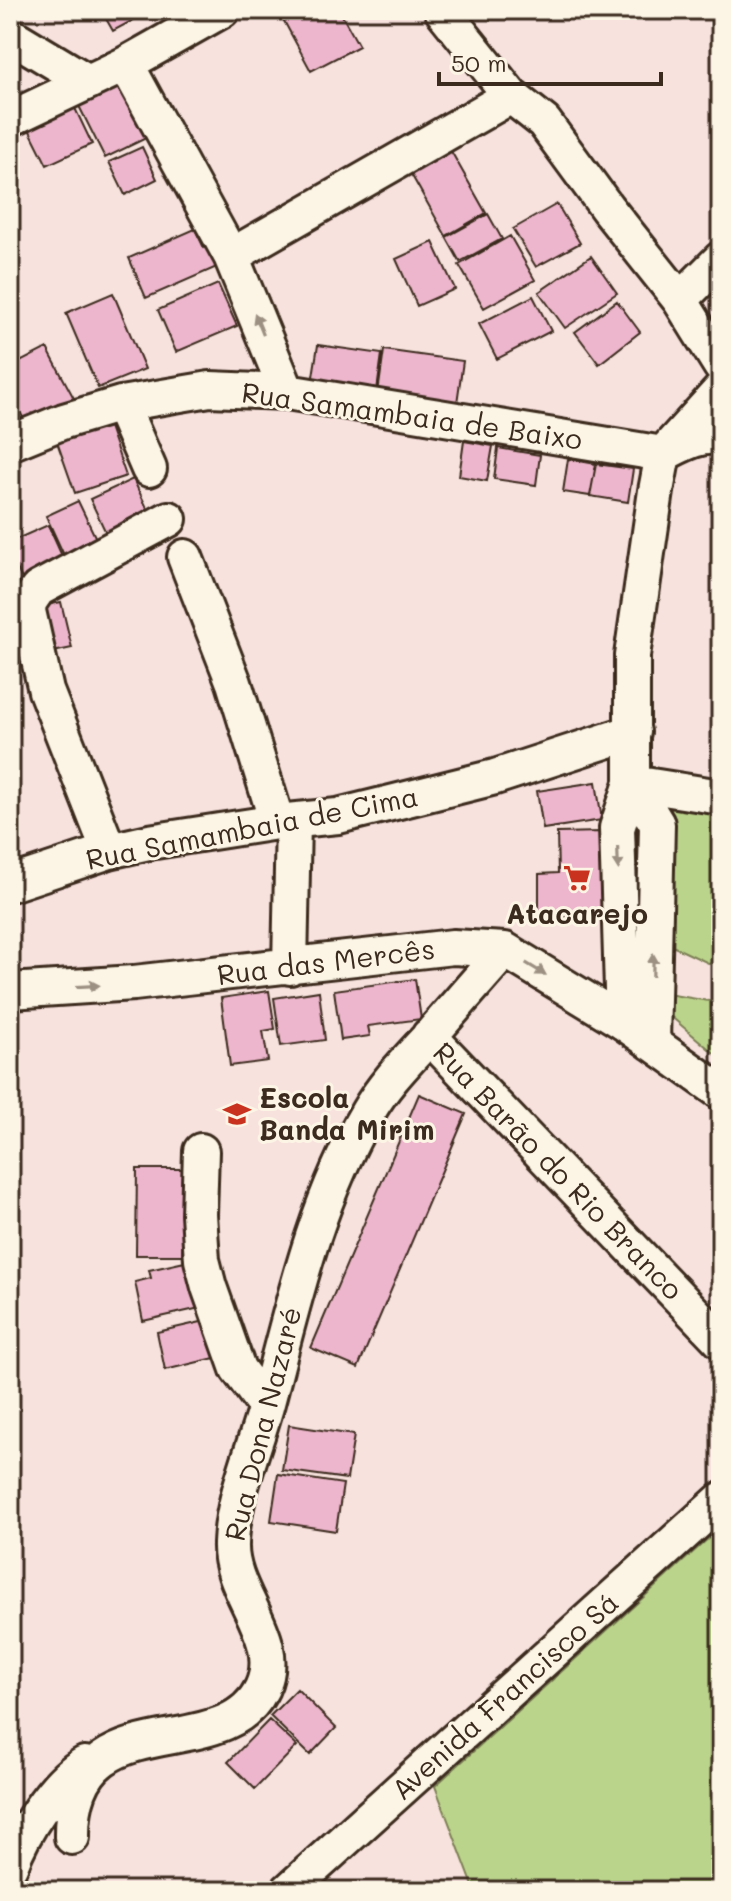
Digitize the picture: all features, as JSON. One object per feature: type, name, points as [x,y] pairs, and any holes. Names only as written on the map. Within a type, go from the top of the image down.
[{"type":"street","points":[[10,119],[126,64],[222,10]]},
{"type":"street","points":[[442,10],[511,96],[544,122],[680,300],[721,366]]},
{"type":"street","points":[[10,35],[88,82]]},
{"type":"street","points":[[126,64],[231,256],[287,392]]},
{"type":"street","points":[[231,256],[511,96]]},
{"type":"street","points":[[680,300],[721,259]]},
{"type":"street","name":"Rua Samambaia de Baixo","points":[[10,443],[64,421],[121,404],[210,389],[287,392],[663,454]]},
{"type":"street","points":[[623,1022],[617,828],[632,783],[632,656],[663,454],[721,390]]},
{"type":"street","points":[[121,404],[149,469]]},
{"type":"street","points":[[663,454],[693,440],[713,436],[721,438]]},
{"type":"street","points":[[109,851],[46,691],[30,628],[29,602],[38,589],[169,519]]},
{"type":"street","points":[[185,557],[285,822],[290,967]]},
{"type":"street","name":"Rua Samambaia de Cima","points":[[10,884],[109,851],[149,842],[338,816],[495,777],[633,732]]},
{"type":"street","points":[[632,783],[721,797]]},
{"type":"street","points":[[632,783],[657,824],[652,1043]]},
{"type":"street","name":"Rua das Mercês","points":[[10,991],[134,983],[453,947],[505,950],[623,1022],[721,1092]]},
{"type":"street","name":"Rua Dona Nazaré","points":[[72,1837],[72,1820],[82,1787],[91,1772],[118,1749],[145,1740],[222,1725],[245,1709],[262,1688],[268,1663],[264,1639],[236,1581],[231,1544],[238,1503],[299,1280],[336,1174],[369,1111],[389,1081],[505,950]]},
{"type":"street","name":"Rua Barão do Rio Branco","points":[[429,1036],[721,1341]]},
{"type":"street","points":[[201,1151],[199,1214],[205,1273],[238,1369],[266,1407]]},
{"type":"street","name":"Avenida Francisco Sá","points":[[288,1891],[721,1500]]},
{"type":"street","points":[[10,1866],[31,1821],[64,1780],[81,1766],[118,1749]]},
{"type":"green space","points":[[670,807],[721,814],[721,969],[668,944]]},
{"type":"green space","points":[[667,994],[721,1003],[721,1059],[662,1009]]},
{"type":"green space","points":[[721,1527],[721,1891],[475,1891],[435,1786]]},
{"type":"building","points":[[101,10],[152,10],[113,31]]},
{"type":"building","points":[[278,10],[339,10],[359,46],[311,71]]},
{"type":"building","points":[[121,86],[146,138],[105,158],[79,106]]},
{"type":"building","points":[[73,104],[92,144],[47,165],[28,127]]},
{"type":"building","points":[[447,144],[486,213],[446,236],[407,167]]},
{"type":"building","points":[[142,147],[157,179],[125,195],[109,162]]},
{"type":"building","points":[[557,204],[580,243],[536,267],[513,229]]},
{"type":"building","points":[[488,214],[502,239],[460,262],[446,237]]},
{"type":"building","points":[[195,229],[204,248],[216,242],[226,263],[146,298],[129,258]]},
{"type":"building","points":[[510,236],[535,280],[484,308],[459,265]]},
{"type":"building","points":[[433,242],[455,289],[417,306],[396,259]]},
{"type":"building","points":[[591,256],[617,293],[565,328],[539,292]]},
{"type":"building","points":[[218,284],[237,326],[176,352],[158,310]]},
{"type":"building","points":[[113,293],[145,369],[98,388],[66,313]]},
{"type":"building","points":[[533,296],[551,331],[497,359],[479,324]]},
{"type":"building","points":[[617,301],[640,332],[599,364],[575,332]]},
{"type":"building","points":[[318,345],[382,354],[376,398],[311,389]]},
{"type":"building","points":[[47,348],[76,402],[28,427],[10,393],[10,367]]},
{"type":"building","points":[[384,350],[463,361],[456,410],[377,400]]},
{"type":"building","points":[[107,421],[126,476],[75,493],[56,439]]},
{"type":"building","points":[[464,441],[493,446],[487,481],[459,476]]},
{"type":"building","points":[[498,448],[540,455],[536,485],[494,479]]},
{"type":"building","points":[[568,459],[596,464],[590,496],[563,492]]},
{"type":"building","points":[[596,464],[633,469],[628,502],[590,496]]},
{"type":"building","points":[[133,479],[151,516],[108,537],[90,499]]},
{"type":"building","points":[[78,501],[101,549],[68,564],[46,516]]},
{"type":"building","points":[[48,525],[67,567],[25,586],[10,553],[10,542]]},
{"type":"building","points":[[61,602],[72,648],[39,655],[29,609]]},
{"type":"building","points":[[596,782],[602,820],[543,829],[537,791]]},
{"type":"building","points":[[602,832],[604,916],[539,917],[539,874],[558,873],[557,833]]},
{"type":"building","points":[[415,979],[421,1019],[368,1026],[370,1036],[341,1040],[334,990]]},
{"type":"building","points":[[269,991],[275,1029],[263,1031],[268,1061],[230,1066],[221,998]]},
{"type":"building","points":[[319,991],[325,1040],[281,1046],[274,998]]},
{"type":"building","points":[[419,1094],[466,1114],[358,1368],[311,1348]]},
{"type":"building","points":[[137,1169],[183,1169],[182,1255],[136,1255]]},
{"type":"building","points":[[189,1261],[200,1308],[143,1321],[135,1282],[151,1278],[149,1270]]},
{"type":"building","points":[[210,1320],[219,1357],[165,1370],[157,1332]]},
{"type":"building","points":[[289,1425],[354,1435],[347,1479],[282,1470]]},
{"type":"building","points":[[278,1474],[343,1484],[336,1531],[271,1521]]},
{"type":"building","points":[[297,1689],[336,1728],[310,1755],[270,1716]]},
{"type":"building","points":[[269,1720],[297,1746],[255,1789],[228,1762]]},
{"type":"place","name":"Atacarejo","points":[[577,878]]},
{"type":"place","name":"Escola Banda Mirim","points":[[237,1114]]}]
